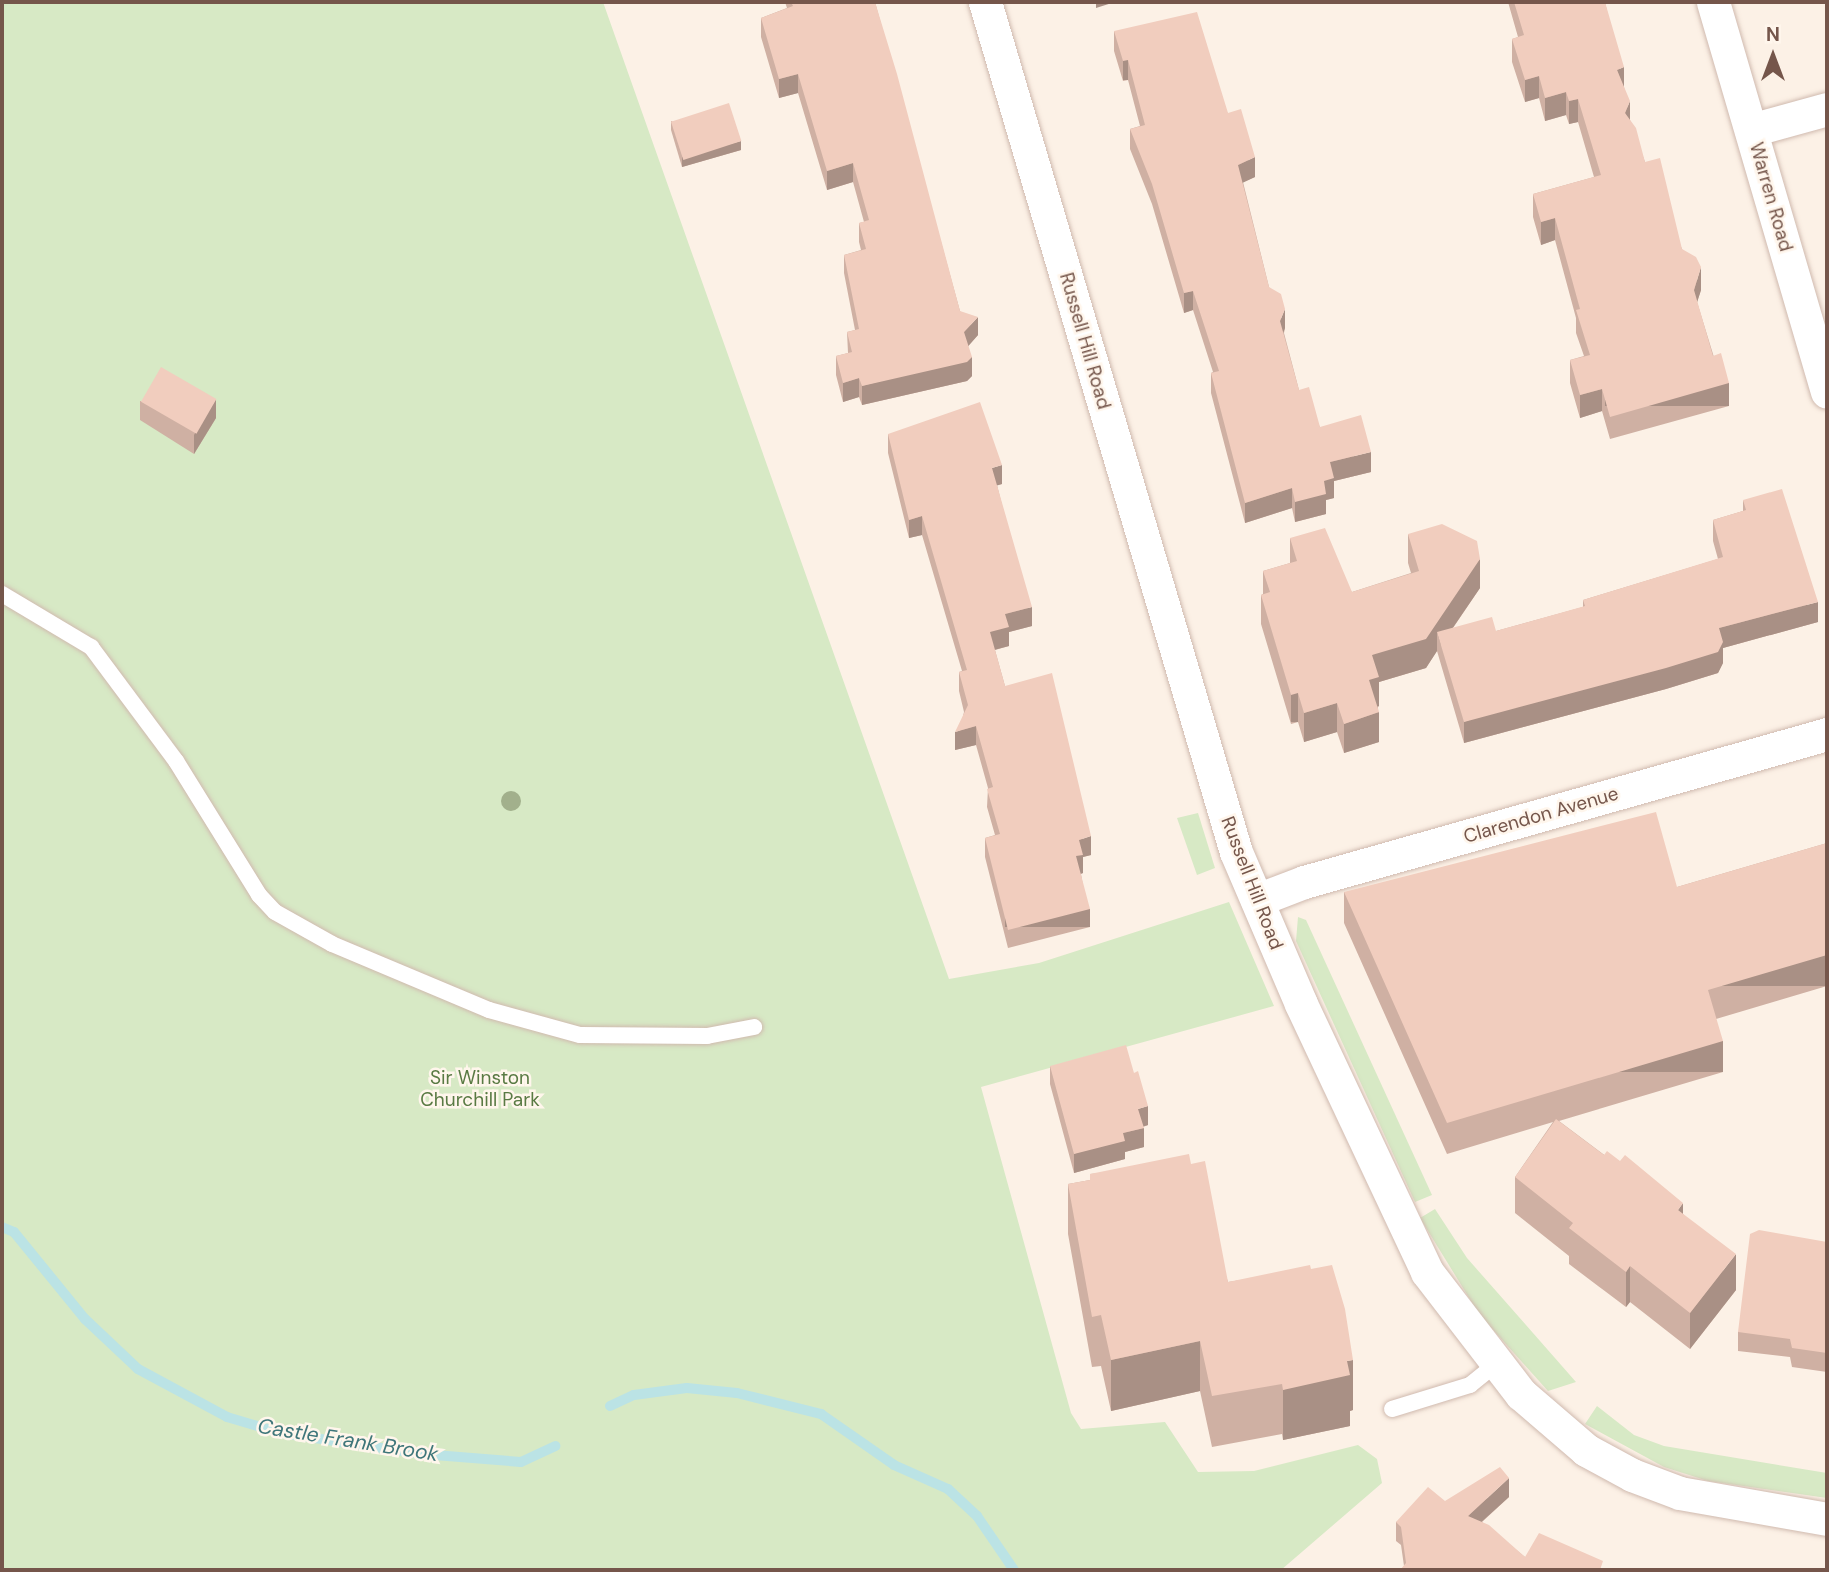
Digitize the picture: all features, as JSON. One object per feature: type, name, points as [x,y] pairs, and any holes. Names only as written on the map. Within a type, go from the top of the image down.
[{"type":"street","name":"Russell Hill Road","points":[[985,2],[1232,839],[1301,1004],[1427,1272],[1521,1394],[1586,1450],[1632,1475],[1723,1504],[1827,1519]]},
{"type":"street","name":"Warren Road","points":[[1713,2],[1827,392]]},
{"type":"street","points":[[1751,130],[1827,109]]},
{"type":"street","name":"Clarendon Avenue","points":[[1257,900],[1304,882],[1827,734]]},
{"type":"lane","points":[[2,594],[92,647],[176,761],[258,895],[275,912],[332,944],[453,996],[580,1035],[707,1036],[754,1027]]},
{"type":"lane","points":[[1392,1409],[1470,1385],[1496,1364]]},
{"type":"green space","name":"Sir Winston Churchill Park","points":[[2,2],[603,2],[949,979],[1039,963],[1229,902],[1274,1006],[981,1087],[1071,1413],[1081,1429],[1165,1422],[1198,1472],[1254,1471],[1358,1445],[1377,1459],[1382,1483],[1281,1570],[2,1570]]},
{"type":"green space","points":[[1198,813],[1215,868],[1197,875],[1177,818]]},
{"type":"green space","points":[[1298,917],[1306,920],[1432,1195],[1415,1202],[1296,941]]},
{"type":"green space","points":[[1435,1209],[1467,1258],[1576,1382],[1548,1391],[1479,1314],[1420,1218]]},
{"type":"green space","points":[[1597,1406],[1634,1435],[1664,1446],[1827,1473],[1827,1498],[1708,1481],[1664,1467],[1585,1424]]},
{"type":"building","points":[[791,2],[875,2],[897,74],[960,311],[978,317],[964,332],[972,357],[967,362],[862,386],[859,378],[843,383],[836,356],[852,352],[847,332],[859,329],[844,255],[866,249],[859,223],[869,220],[853,163],[827,171],[798,74],[779,79],[761,18],[793,6]]},
{"type":"building","points":[[1514,2],[1605,2],[1624,67],[1617,70],[1630,101],[1625,113],[1636,128],[1645,162],[1660,158],[1682,249],[1696,257],[1701,267],[1694,290],[1713,356],[1721,353],[1729,383],[1610,417],[1602,389],[1580,395],[1570,360],[1590,355],[1576,310],[1580,309],[1555,218],[1541,222],[1533,194],[1601,175],[1578,99],[1569,101],[1566,92],[1545,98],[1539,76],[1525,80],[1512,39],[1524,35]]},
{"type":"building","points":[[1197,12],[1228,113],[1241,109],[1255,157],[1238,165],[1269,287],[1281,294],[1285,309],[1280,321],[1299,390],[1309,387],[1320,427],[1361,415],[1371,452],[1330,462],[1334,478],[1324,481],[1326,494],[1295,502],[1292,488],[1245,503],[1211,373],[1219,371],[1193,291],[1184,293],[1152,184],[1130,129],[1145,125],[1128,60],[1123,61],[1114,31]]},
{"type":"building","points":[[729,103],[741,141],[683,160],[671,122]]},
{"type":"building","points":[[161,367],[216,399],[196,434],[141,402]]},
{"type":"building","points":[[980,402],[1002,465],[992,468],[1032,607],[1005,614],[1009,627],[990,632],[1005,686],[1052,673],[1091,836],[1079,840],[1083,855],[1076,856],[1090,909],[1008,930],[985,838],[1000,834],[987,789],[993,787],[976,726],[955,732],[968,705],[959,672],[967,670],[922,516],[909,520],[888,434]]},
{"type":"building","points":[[1782,489],[1818,602],[1719,628],[1723,642],[1718,652],[1464,722],[1437,632],[1492,617],[1496,631],[1585,606],[1583,600],[1723,557],[1713,520],[1746,510],[1743,500]]},
{"type":"building","points":[[1442,524],[1477,541],[1480,559],[1426,639],[1372,655],[1379,677],[1369,680],[1379,712],[1344,724],[1337,703],[1304,713],[1298,693],[1291,695],[1261,595],[1270,592],[1263,571],[1297,561],[1290,538],[1325,528],[1352,592],[1419,571],[1408,534]]},
{"type":"building","points":[[1656,812],[1677,887],[1827,843],[1827,955],[1708,990],[1723,1041],[1447,1123],[1344,892]]},
{"type":"building","points":[[1126,1045],[1134,1073],[1138,1071],[1148,1106],[1138,1109],[1144,1128],[1123,1133],[1125,1141],[1074,1154],[1050,1066]]},
{"type":"building","points":[[1556,1119],[1604,1155],[1607,1151],[1620,1161],[1625,1155],[1683,1203],[1678,1210],[1736,1254],[1690,1313],[1630,1266],[1626,1272],[1569,1228],[1573,1223],[1515,1177]]},
{"type":"building","points":[[1189,1154],[1191,1164],[1205,1161],[1228,1282],[1310,1265],[1311,1269],[1332,1265],[1345,1309],[1353,1360],[1347,1361],[1350,1375],[1283,1390],[1282,1384],[1212,1396],[1200,1341],[1111,1360],[1101,1315],[1092,1317],[1068,1184],[1090,1180],[1090,1174]]},
{"type":"building","points":[[1759,1230],[1827,1242],[1827,1353],[1792,1348],[1790,1339],[1738,1332],[1750,1234]]},
{"type":"building","points":[[1500,1467],[1509,1478],[1468,1516],[1489,1525],[1525,1557],[1539,1533],[1603,1561],[1600,1570],[1400,1570],[1406,1563],[1401,1527],[1396,1522],[1428,1487],[1445,1501]]},
{"type":"waterway","name":"Castle Frank Brook","points":[[2,1227],[14,1232],[85,1319],[138,1369],[227,1417],[281,1433],[422,1454],[521,1462],[555,1446]]},
{"type":"waterway","name":"Castle Frank Brook","points":[[610,1406],[634,1395],[687,1388],[737,1393],[821,1414],[894,1465],[948,1489],[977,1516],[1014,1570]]}]
